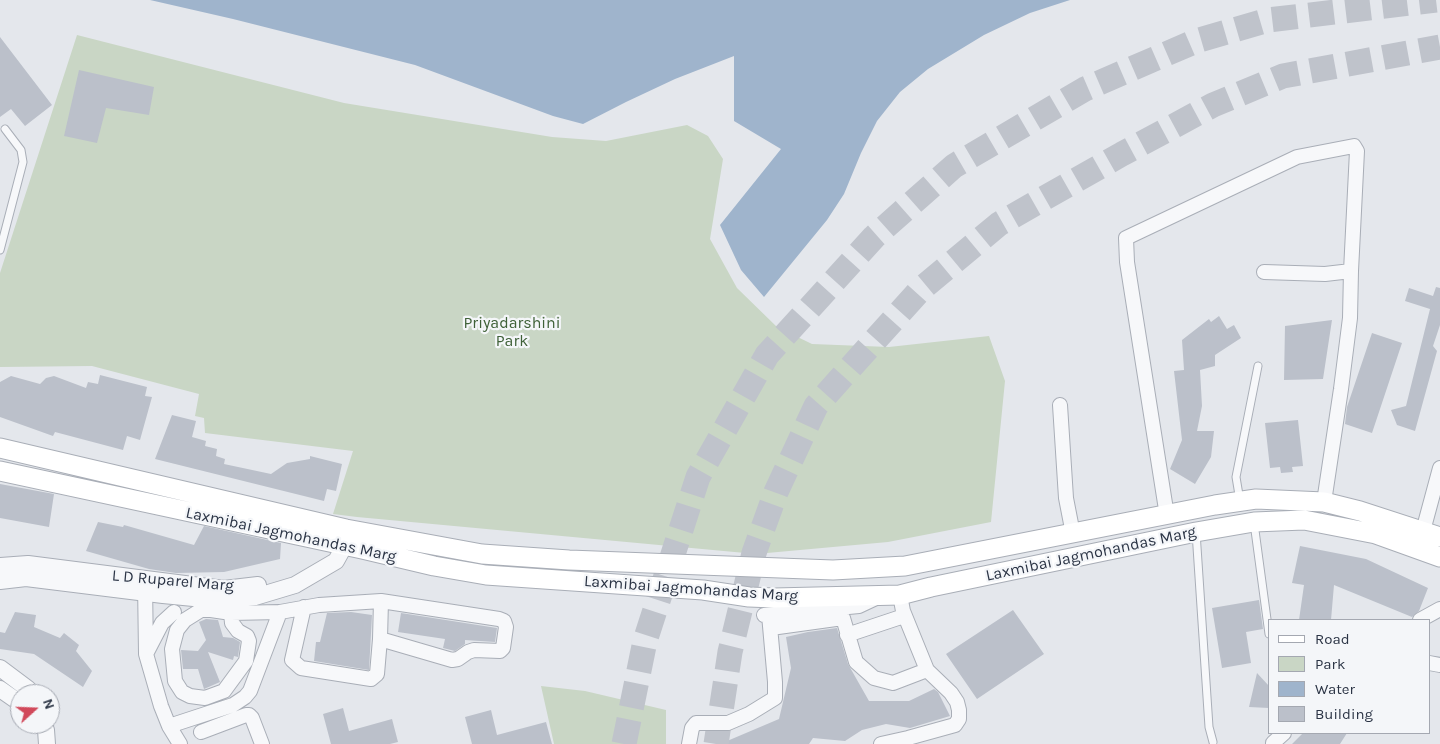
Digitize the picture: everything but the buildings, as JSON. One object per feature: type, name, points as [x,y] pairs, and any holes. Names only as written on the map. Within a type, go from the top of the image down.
[{"type":"main road","name":"Laxmibai Jagmohandas Marg","points":[[0,448],[72,465],[345,537],[434,566],[486,575],[703,590],[749,597],[890,596],[1196,532],[1254,522],[1304,520],[1376,534],[1440,557]]},
{"type":"main road","points":[[68,486],[72,465]]},
{"type":"main road","name":"Laxmibai Jagmohandas Marg","points":[[0,471],[68,486],[345,537],[482,554],[569,560],[833,570],[905,566],[1256,499],[1324,502],[1360,511],[1431,534]]},
{"type":"main road","points":[[1097,529],[1102,552]]},
{"type":"street","points":[[1166,516],[1127,262],[1126,238],[1297,157],[1354,146],[1357,151],[1350,271],[1350,318],[1324,502]]},
{"type":"street","points":[[1264,272],[1324,274],[1350,271]]},
{"type":"street","points":[[1060,405],[1066,498],[1073,534]]},
{"type":"street","points":[[1431,534],[1440,468]]},
{"type":"street","points":[[1440,488],[1437,498],[1440,506]]},
{"type":"street","points":[[1194,510],[1196,532]]},
{"type":"street","name":"L D Ruparel Marg","points":[[0,566],[28,564],[145,586],[254,592],[292,576],[307,578],[336,561],[345,537]]},
{"type":"street","points":[[0,581],[26,578],[145,586],[146,654],[160,706],[180,744]]},
{"type":"street","points":[[768,620],[858,606],[890,596],[904,616],[927,670],[952,693],[959,710],[957,722],[954,725],[881,744]]},
{"type":"street","points":[[304,607],[292,660],[301,668],[372,679],[377,674],[381,601]]},
{"type":"street","points":[[230,613],[232,623],[250,641],[246,661],[224,692],[206,698],[190,696],[182,692],[175,681],[172,649],[177,630],[185,620],[201,610],[230,613],[280,612],[304,607],[381,601],[498,619],[504,621],[506,627],[503,648],[500,651],[474,650],[458,659],[452,660],[380,639]]},
{"type":"street","points":[[1422,619],[1440,608]]},
{"type":"street","points":[[146,654],[162,623],[174,612]]},
{"type":"street","points":[[169,726],[233,705],[245,697],[250,691],[280,612]]},
{"type":"street","points":[[847,634],[904,616]]},
{"type":"street","points":[[768,620],[843,618],[856,662],[874,678],[893,683],[927,670]]},
{"type":"street","points":[[689,744],[692,728],[696,723],[728,723],[749,714],[774,698],[775,682],[768,620]]},
{"type":"street","points":[[162,623],[177,630]]},
{"type":"street","points":[[0,668],[21,684]]},
{"type":"street","points":[[197,717],[202,738],[249,715],[252,718],[262,744]]},
{"type":"street","points":[[1273,743],[1283,734]]},
{"type":"lane","points":[[0,250],[23,162],[21,150],[5,129]]},
{"type":"lane","points":[[1240,502],[1236,477],[1258,366]]},
{"type":"lane","points":[[1254,522],[1268,627]]},
{"type":"lane","points":[[1196,532],[1209,727],[1213,742]]},
{"type":"green space","name":"Priyadarshini Park","points":[[77,35],[344,103],[552,137],[606,141],[687,125],[708,136],[723,159],[710,239],[737,288],[777,327],[812,344],[889,347],[989,336],[1005,381],[991,522],[888,542],[756,554],[333,514],[353,451],[205,433],[204,418],[195,416],[199,394],[92,366],[0,367],[0,273]]},
{"type":"green space","points":[[541,686],[585,691],[666,710],[666,744],[554,744]]},
{"type":"water","points":[[150,0],[1070,0],[1030,13],[984,35],[928,69],[900,92],[877,121],[844,194],[827,220],[764,297],[741,270],[720,225],[781,149],[734,121],[734,56],[675,79],[583,124],[553,116],[415,65]]},
{"type":"tunnel","points":[[624,744],[645,641],[698,477],[767,355],[874,237],[954,166],[1085,89],[1196,41],[1268,20],[1436,0]]},
{"type":"tunnel","points":[[716,744],[730,652],[754,553],[776,492],[816,406],[920,290],[999,224],[1213,105],[1283,76],[1440,47]]}]
